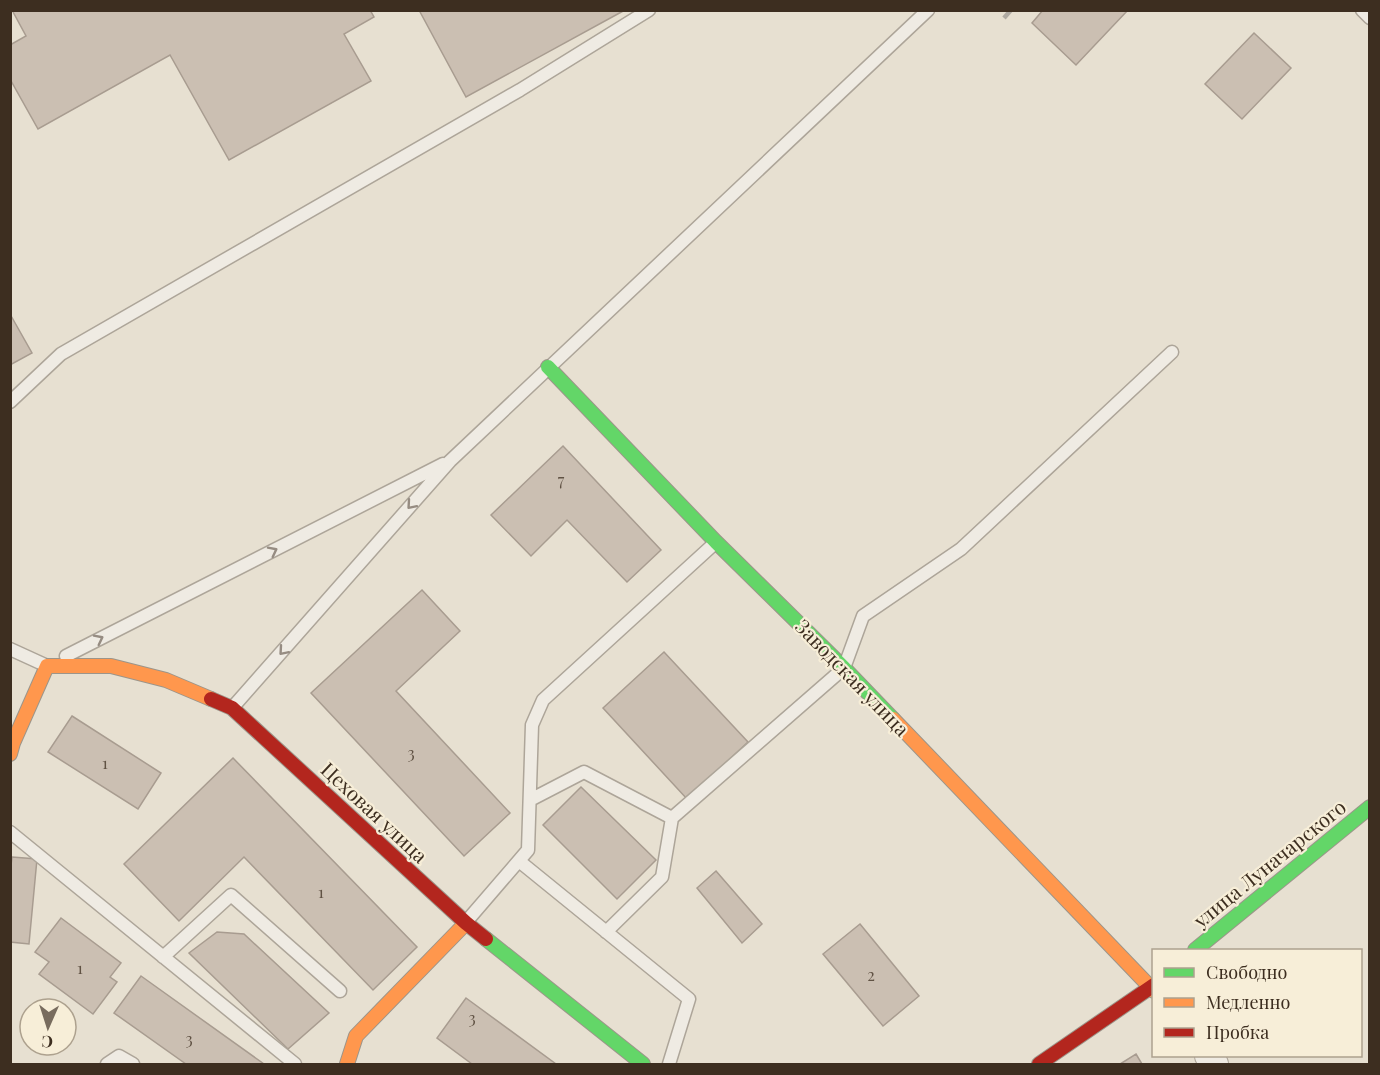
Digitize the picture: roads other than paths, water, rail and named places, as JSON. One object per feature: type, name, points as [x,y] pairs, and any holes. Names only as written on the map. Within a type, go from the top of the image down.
[{"type":"street","name":"Заводская улица","points":[[549,367],[716,542],[844,668],[1152,988]]},
{"type":"street","name":"Цеховая улица","points":[[47,666],[111,666],[166,680],[232,708],[466,923],[643,1065]]},
{"type":"street","points":[[10,754],[47,666]]},
{"type":"street","name":"улица Луначарского","points":[[1197,949],[1370,807]]},
{"type":"street","points":[[347,1065],[356,1036],[466,923]]},
{"type":"street","points":[[1039,1065],[1152,988]]},
{"type":"lane","points":[[10,402],[61,354],[520,90],[649,10]]},
{"type":"lane","points":[[232,708],[450,461],[928,10]]},
{"type":"lane","points":[[1362,10],[1370,18]]},
{"type":"lane","points":[[606,932],[662,877],[672,818],[844,668],[863,615],[961,549],[1172,352]]},
{"type":"lane","points":[[10,649],[47,666],[450,461]]},
{"type":"lane","points":[[466,923],[528,850],[532,725],[543,700],[716,542]]},
{"type":"lane","points":[[530,800],[584,772],[672,818]]},
{"type":"lane","points":[[10,832],[295,1065]]},
{"type":"lane","points":[[519,861],[689,999],[669,1065]]},
{"type":"lane","points":[[162,957],[231,895],[340,992]]},
{"type":"lane","points":[[107,1065],[119,1056],[133,1065]]},
{"type":"railway","points":[[1004,18],[1011,10]]}]
